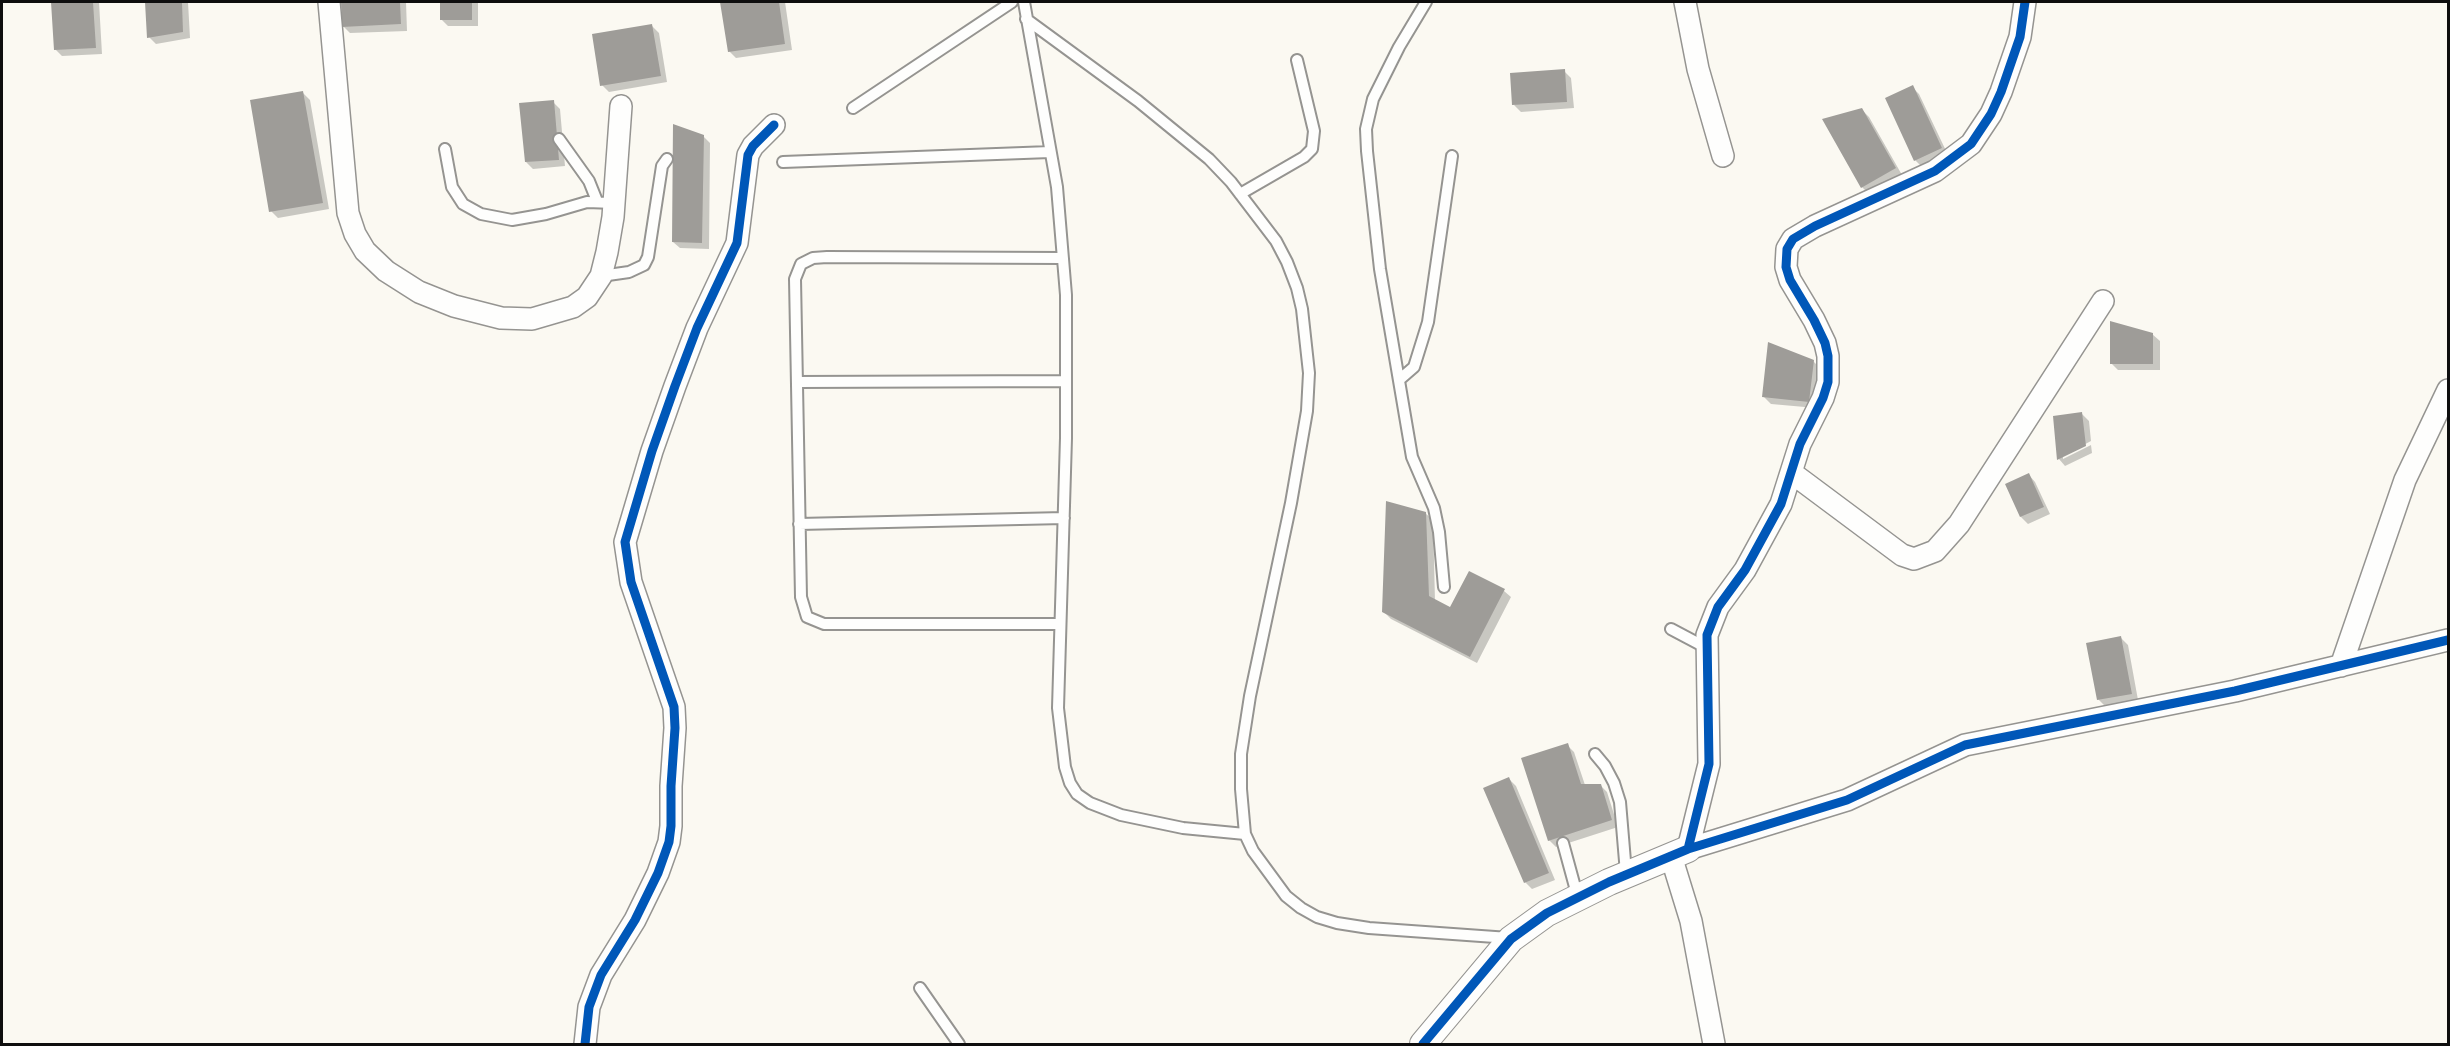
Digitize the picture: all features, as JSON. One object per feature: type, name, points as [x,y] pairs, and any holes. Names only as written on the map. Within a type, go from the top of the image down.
[{"type":"street","points":[[329,2],[348,213],[355,234],[366,251],[386,271],[419,292],[454,306],[501,318],[532,319],[573,307],[587,297],[602,276],[606,202],[621,106]]},
{"type":"street","points":[[1684,2],[1698,69],[1723,156]]},
{"type":"street","points":[[1714,1044],[1679,852],[1709,756],[1707,635],[1718,607],[1745,570],[1781,504],[1800,444],[1823,398],[1829,370],[1827,350],[1821,332],[1788,274],[1785,258],[1787,249],[1793,239],[1815,226],[1935,171],[1971,144],[1991,114],[2001,92],[2020,37],[2025,2]]},
{"type":"street","points":[[585,1044],[589,1007],[601,975],[635,920],[658,873],[669,842],[671,826],[675,717],[650,635],[630,582],[625,542],[649,461],[675,386],[697,328],[737,243],[748,155],[753,146],[774,125]]},
{"type":"street","points":[[1792,472],[1902,555],[1914,559],[1935,551],[1959,524],[2103,300]]},
{"type":"street","points":[[2341,666],[2405,480],[2448,390]]},
{"type":"street","points":[[1422,1044],[1511,939],[1547,913],[1679,852],[1847,800],[1965,746],[2341,666],[2448,640]]},
{"type":"lane","points":[[853,108],[1012,2]]},
{"type":"lane","points":[[1024,2],[1057,187],[1066,295],[1064,518],[1058,708],[1065,766],[1070,783],[1077,794],[1090,803],[1121,815],[1182,828],[1245,834]]},
{"type":"lane","points":[[1426,2],[1380,82],[1368,113],[1366,129],[1380,269],[1412,457],[1434,508],[1439,532],[1444,587]]},
{"type":"lane","points":[[1026,19],[1174,129],[1209,159],[1240,194],[1276,242],[1287,262],[1302,309],[1309,373],[1307,411],[1291,503],[1250,696],[1241,754],[1245,834],[1253,851],[1286,896],[1301,908],[1337,923],[1369,928],[1511,939]]},
{"type":"lane","points":[[1240,194],[1304,158],[1312,148],[1314,131],[1297,60]]},
{"type":"lane","points":[[559,139],[606,202]]},
{"type":"lane","points":[[445,148],[452,186],[463,204],[481,214],[512,220],[587,202],[606,202]]},
{"type":"lane","points":[[783,162],[1050,152]]},
{"type":"lane","points":[[1399,380],[1414,367],[1428,322],[1452,156]]},
{"type":"lane","points":[[602,276],[629,272],[644,265],[648,257],[662,166],[667,159]]},
{"type":"lane","points":[[1060,624],[824,624],[807,617],[801,597],[795,279],[801,264],[813,258],[1063,258]]},
{"type":"lane","points":[[797,382],[1066,381]]},
{"type":"lane","points":[[799,524],[1064,518]]},
{"type":"lane","points":[[1671,629],[1706,647]]},
{"type":"lane","points":[[1595,754],[1614,783],[1620,802],[1626,875]]},
{"type":"lane","points":[[1563,843],[1578,897]]},
{"type":"lane","points":[[920,988],[959,1044]]},
{"type":"building","points":[[51,2],[93,2],[96,48],[54,50]]},
{"type":"building","points":[[145,2],[182,2],[183,32],[147,38]]},
{"type":"building","points":[[341,2],[400,2],[401,24],[342,27]]},
{"type":"building","points":[[440,2],[472,2],[472,20],[440,20]]},
{"type":"building","points":[[720,2],[779,2],[785,44],[728,52]]},
{"type":"building","points":[[652,24],[661,76],[600,86],[592,34]]},
{"type":"building","points":[[1565,69],[1567,102],[1512,105],[1510,73]]},
{"type":"building","points":[[1913,85],[1942,148],[1914,161],[1885,98]]},
{"type":"building","points":[[303,91],[323,203],[269,212],[250,100]]},
{"type":"building","points":[[554,100],[559,160],[525,162],[519,103]]},
{"type":"building","points":[[1862,108],[1896,168],[1861,188],[1822,119]]},
{"type":"building","points":[[673,124],[704,135],[702,243],[672,242]]},
{"type":"building","points":[[2110,321],[2153,333],[2153,364],[2110,364]]},
{"type":"building","points":[[1768,342],[1814,360],[1809,402],[1762,397]]},
{"type":"building","points":[[2082,412],[2086,446],[2057,460],[2053,416]]},
{"type":"building","points":[[2029,473],[2044,507],[2020,517],[2005,484]]},
{"type":"building","points":[[1386,501],[1426,512],[1429,596],[1450,607],[1469,571],[1505,589],[1470,657],[1382,612]]},
{"type":"building","points":[[2121,636],[2132,694],[2097,700],[2086,643]]},
{"type":"building","points":[[1568,743],[1581,784],[1601,784],[1612,820],[1548,841],[1521,758]]},
{"type":"building","points":[[1509,777],[1549,873],[1524,883],[1483,788]]},
{"type":"cycle path","points":[[1688,849],[1709,764],[1707,635],[1718,607],[1745,570],[1781,504],[1800,444],[1823,398],[1828,382],[1828,356],[1825,343],[1790,280],[1786,267],[1787,249],[1793,239],[1815,226],[1935,171],[1971,144],[1991,114],[2001,92],[2020,37],[2025,2]]},
{"type":"cycle path","points":[[585,1044],[589,1007],[601,975],[635,920],[658,873],[669,842],[671,826],[674,707],[631,582],[625,542],[652,451],[675,386],[697,328],[737,243],[748,155],[753,146],[774,125]]},
{"type":"cycle path","points":[[1423,1044],[1511,939],[1547,913],[1609,882],[1688,849],[1847,800],[1965,745],[2235,691],[2448,640]]}]
